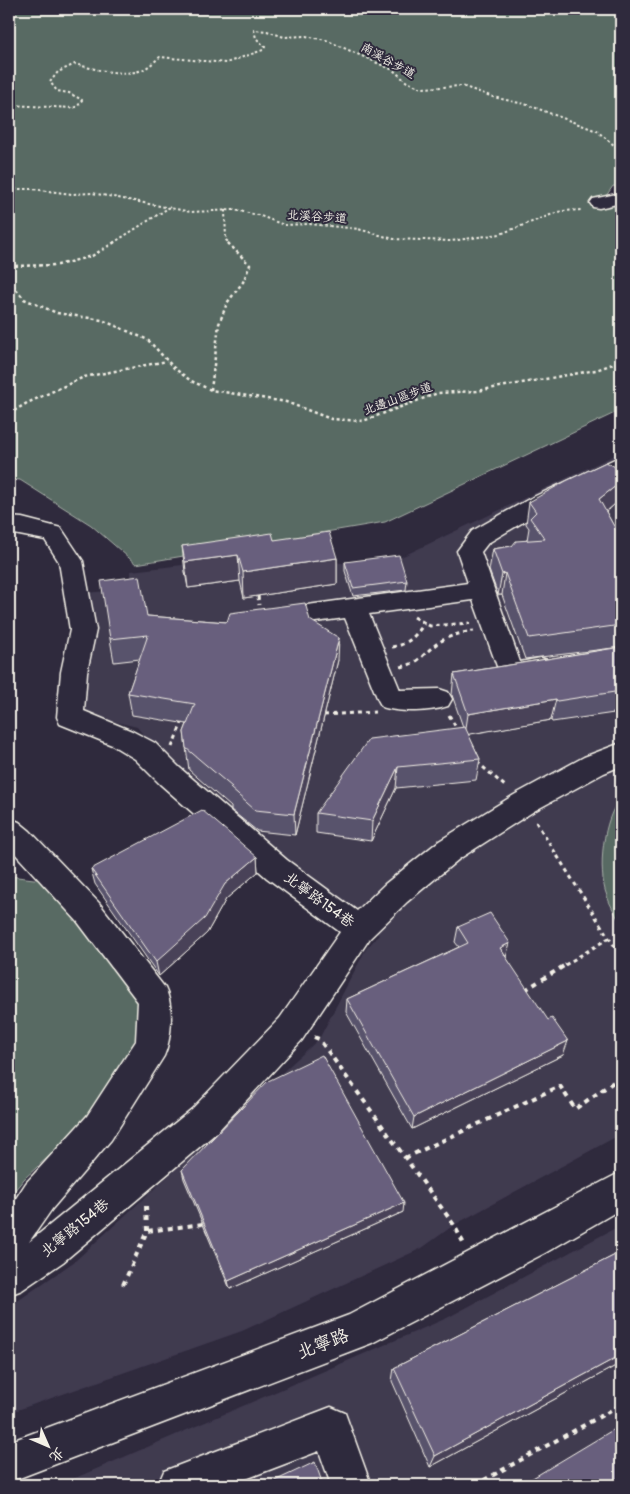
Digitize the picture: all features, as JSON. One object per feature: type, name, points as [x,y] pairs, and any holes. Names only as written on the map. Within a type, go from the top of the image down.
[{"type":"street","points":[[592,206],[621,198]]},
{"type":"street","points":[[566,664],[511,672],[469,551],[480,537],[537,504],[621,463]]},
{"type":"street","name":"北寧路154巷","points":[[9,525],[22,526],[53,534],[71,561],[82,630],[74,672],[70,717],[122,738],[145,751],[277,869],[360,929],[291,1030],[204,1121],[50,1249],[9,1278]]},
{"type":"street","points":[[252,621],[482,590]]},
{"type":"street","points":[[354,608],[368,648],[391,700],[439,698]]},
{"type":"street","points":[[360,929],[396,893],[449,850],[524,803],[594,765],[621,754]]},
{"type":"street","points":[[9,830],[20,839],[88,912],[154,998],[152,1044],[99,1128],[39,1196],[9,1239]]},
{"type":"street","name":"北寧路","points":[[9,1462],[359,1330],[532,1240],[621,1190]]},
{"type":"street","points":[[178,1485],[331,1428],[351,1485]]},
{"type":"path","name":"南溪谷步道","points":[[9,105],[73,108],[78,106],[82,100],[79,97],[57,91],[50,82],[58,72],[75,64],[90,68],[130,73],[144,69],[160,57],[219,63],[235,60],[263,50],[265,47],[256,38],[254,33],[256,29],[284,37],[306,36],[326,40],[393,70],[407,82],[422,88],[462,86],[492,97],[528,105],[597,131],[621,151]]},
{"type":"path","name":"北溪谷步道","points":[[9,189],[32,189],[72,194],[92,193],[191,212],[234,210],[258,215],[284,225],[309,224],[358,229],[394,239],[451,241],[500,234],[561,211],[592,206]]},
{"type":"path","points":[[9,266],[58,264],[92,256],[171,207]]},
{"type":"path","points":[[211,390],[219,324],[228,303],[243,282],[250,265],[226,240],[225,210]]},
{"type":"path","name":"北邊山區步道","points":[[9,280],[24,299],[57,313],[102,320],[148,340],[167,361],[191,381],[211,390],[286,402],[331,419],[363,421],[438,393],[477,390],[596,370],[621,360]]},
{"type":"path","points":[[9,414],[27,403],[84,377],[167,361]]},
{"type":"path","points":[[404,601],[404,606],[418,621],[430,626],[494,623]]},
{"type":"path","points":[[378,672],[415,664],[435,645],[465,632],[494,623]]},
{"type":"path","points":[[368,648],[400,646],[413,640],[424,624]]},
{"type":"path","points":[[439,698],[462,737]]},
{"type":"path","points":[[324,715],[381,712],[392,707],[391,700]]},
{"type":"path","points":[[163,768],[186,714]]},
{"type":"path","points":[[475,760],[524,803],[621,957]]},
{"type":"path","points":[[518,994],[609,938]]},
{"type":"path","points":[[319,1039],[454,1225]]},
{"type":"path","points":[[405,1158],[560,1086],[575,1109],[615,1081],[621,1080]]},
{"type":"path","points":[[124,1285],[148,1231],[203,1224]]},
{"type":"path","points":[[475,1485],[621,1405]]},
{"type":"shaded area","points":[[621,452],[621,1134],[454,1225],[422,1248],[242,1331],[9,1413],[9,1307],[75,1261],[319,1039],[366,949],[379,935],[270,854],[153,747],[137,727],[75,712],[85,593],[131,589],[131,571],[278,554],[348,564],[399,558]]},
{"type":"shaded area","points":[[621,1225],[621,1485],[59,1485],[447,1318]]},
{"type":"green space","points":[[9,9],[621,9],[621,187],[613,186],[606,196],[621,216],[621,410],[385,522],[136,564],[91,525],[20,480],[9,479]]},
{"type":"green space","points":[[621,798],[621,924],[607,896],[602,873],[602,859],[610,818]]},
{"type":"green space","points":[[9,876],[42,880],[137,992],[143,1045],[116,1095],[25,1178],[9,1197]]},
{"type":"building","points":[[606,462],[621,470],[621,482],[599,499],[621,539],[621,557],[619,558],[621,625],[529,638],[505,573],[502,574],[493,549],[512,546],[516,541],[545,539],[530,518],[536,512],[529,502],[566,481]]},
{"type":"building","points":[[329,532],[337,558],[243,572],[238,555],[185,562],[182,546],[272,533],[274,540]]},
{"type":"building","points":[[399,555],[407,581],[353,588],[345,562]]},
{"type":"building","points":[[140,576],[147,616],[227,622],[230,613],[305,603],[310,620],[339,638],[294,814],[255,810],[230,788],[232,787],[186,748],[184,732],[195,704],[128,693],[148,635],[110,639],[101,581]]},
{"type":"building","points":[[621,647],[621,691],[557,701],[556,699],[468,714],[454,674]]},
{"type":"building","points":[[465,727],[480,759],[398,767],[372,821],[316,813],[369,739]]},
{"type":"building","points":[[202,810],[257,857],[225,884],[205,918],[156,962],[91,869]]},
{"type":"building","points":[[490,913],[510,943],[500,948],[548,1020],[552,1018],[568,1041],[414,1117],[347,999],[468,943],[458,927]]},
{"type":"building","points":[[322,1055],[404,1203],[228,1281],[182,1170],[268,1081]]},
{"type":"building","points":[[621,1252],[621,1355],[435,1456],[394,1368]]},
{"type":"building","points":[[621,1425],[621,1485],[521,1485]]},
{"type":"building","points":[[315,1462],[323,1485],[266,1485]]}]
